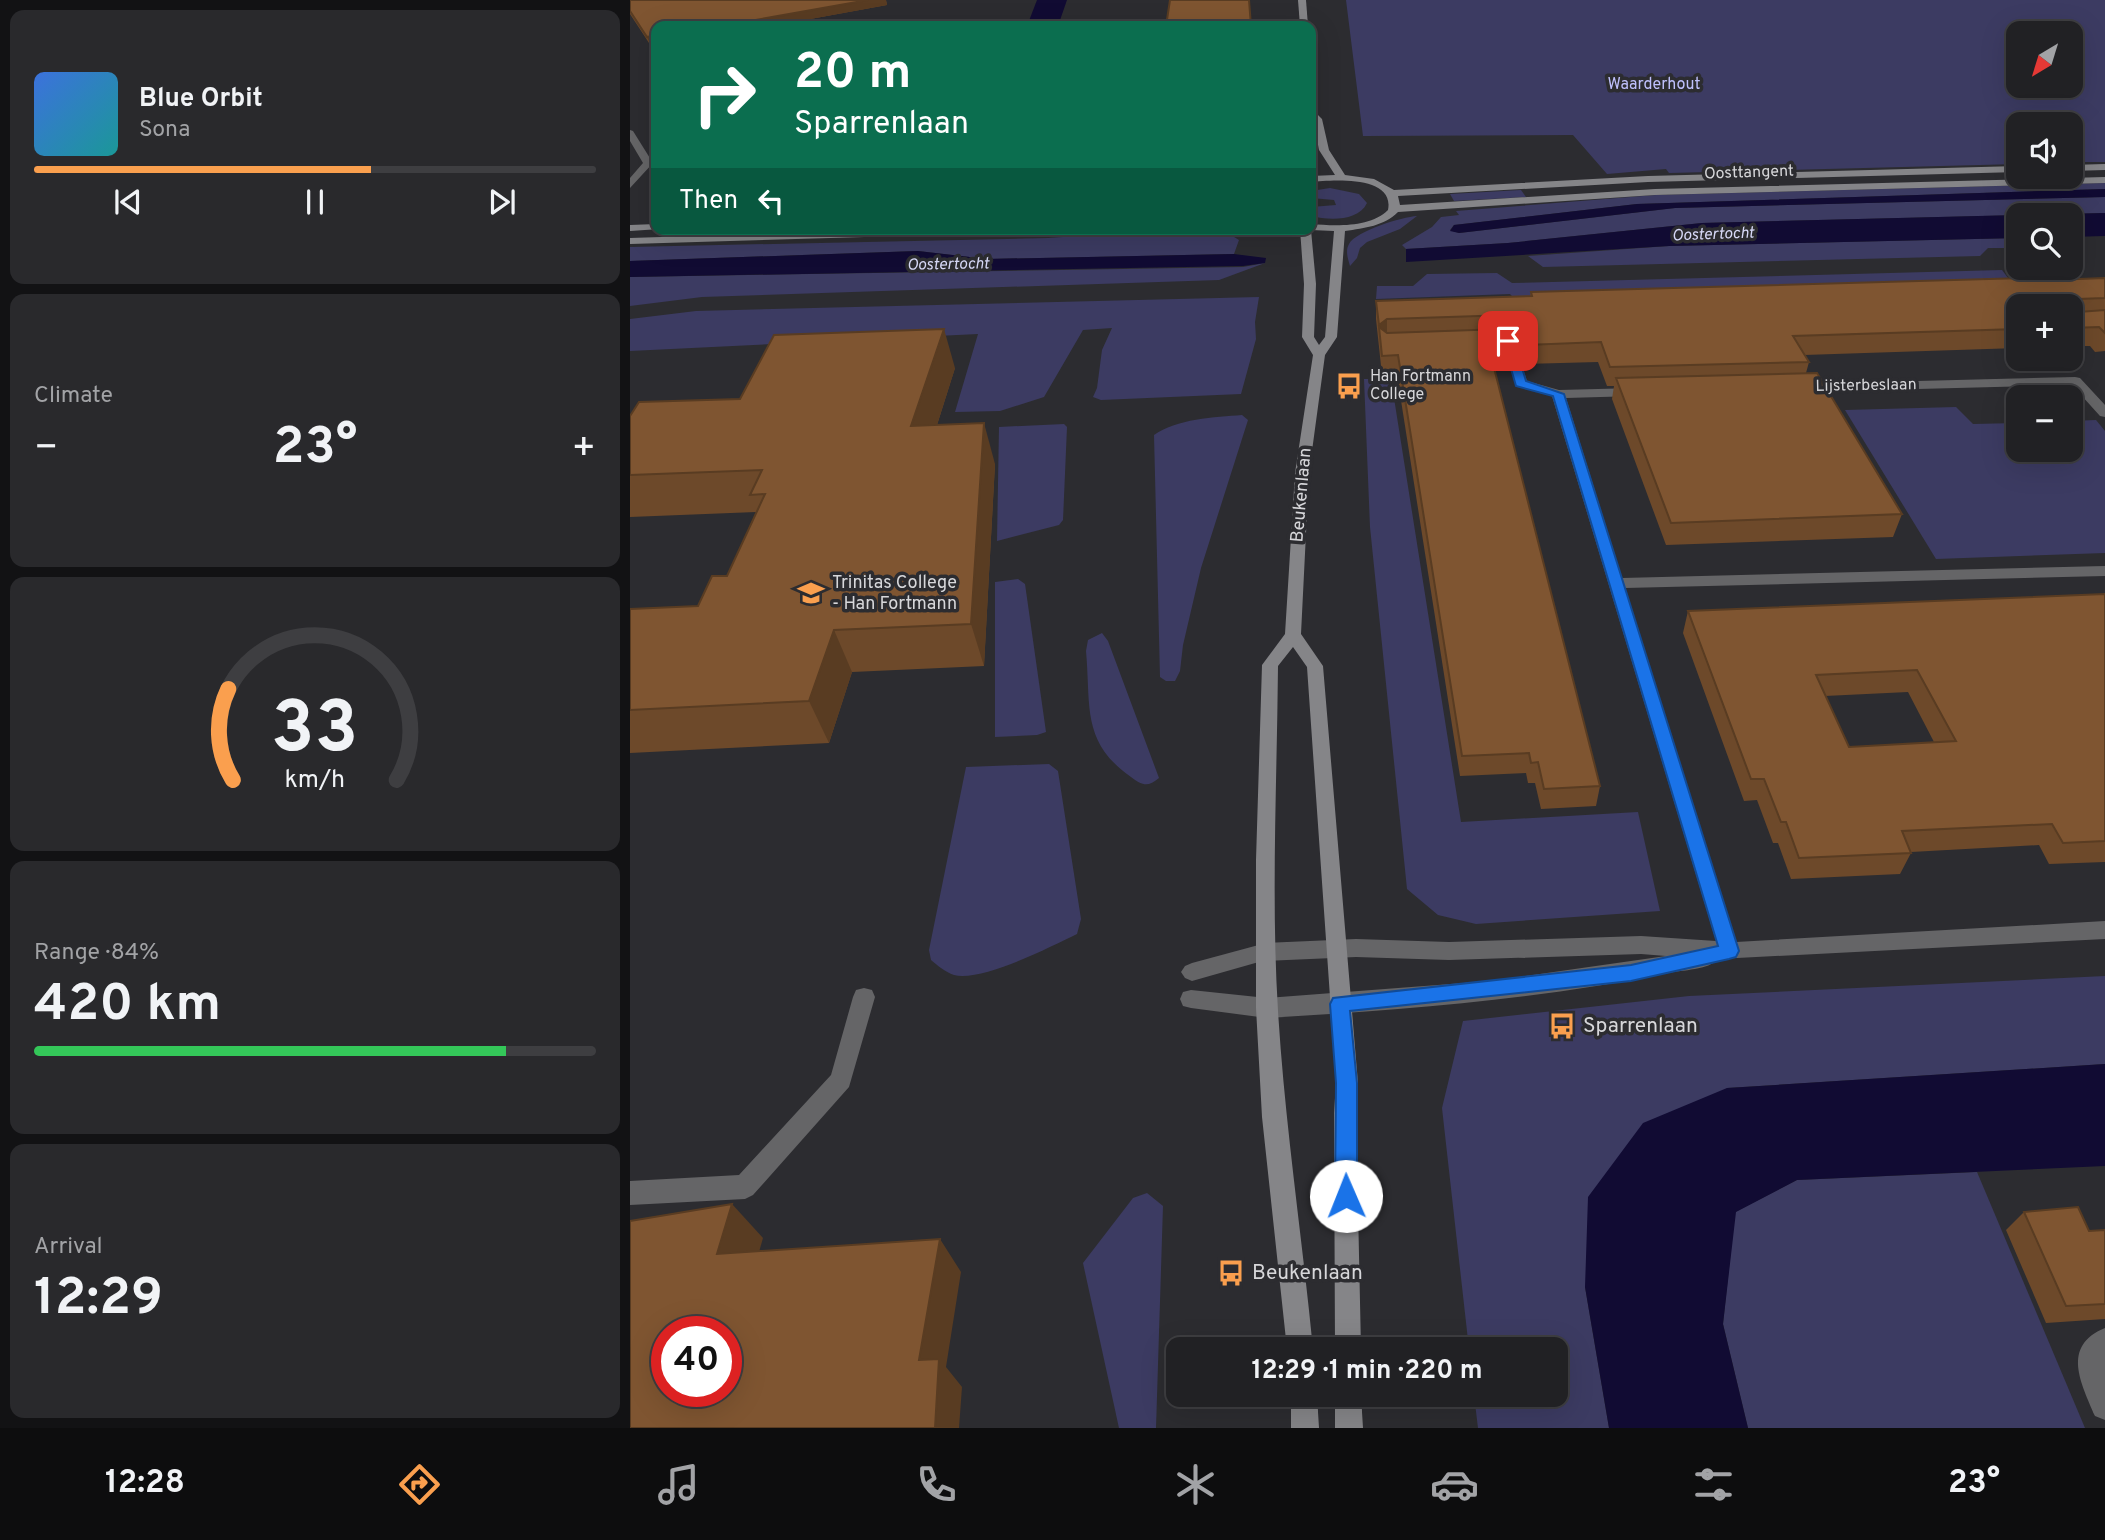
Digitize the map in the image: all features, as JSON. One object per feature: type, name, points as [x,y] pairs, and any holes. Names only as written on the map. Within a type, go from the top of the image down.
[{"type":"main road","points":[[1302,0],[1304,21]]},
{"type":"main road","points":[[1316,118],[1324,150],[1341,177]]},
{"type":"main road","points":[[2083,168],[2105,167]]},
{"type":"main road","name":"Oosttangent","points":[[1391,193],[1648,179],[2006,169]]},
{"type":"main road","points":[[1316,179],[1341,177],[1371,182],[1391,193],[1395,201],[1394,209],[1376,222],[1340,229],[1316,227]]},
{"type":"main road","name":"Oosttangent","points":[[1394,209],[1655,192],[2105,180]]},
{"type":"main road","points":[[630,228],[651,227]]},
{"type":"main road","name":"Beukenlaan","points":[[1293,635],[1302,473],[1319,355],[1331,337],[1340,229]]},
{"type":"main road","points":[[630,241],[831,235]]},
{"type":"main road","name":"Beukenlaan","points":[[1306,235],[1309,265],[1308,337],[1319,355]]},
{"type":"main road","points":[[1299,1337],[1274,1117],[1266,952],[1270,665],[1293,635],[1315,666],[1347,1083],[1345,1113],[1348,1337]]},
{"type":"main road","points":[[1304,1407],[1305,1428]]},
{"type":"main road","points":[[1348,1407],[1349,1428]]},
{"type":"street","points":[[630,133],[648,163],[630,184]]},
{"type":"street","points":[[1468,342],[1508,341],[1521,383],[1558,394],[1656,391]]},
{"type":"street","name":"Lijsterbeslaan","points":[[1782,388],[2076,381],[2105,413]]},
{"type":"street","points":[[1558,394],[1729,951]]},
{"type":"street","points":[[1616,583],[2105,570]]},
{"type":"street","points":[[1192,972],[1266,952],[1336,949],[1449,951],[1641,945],[1729,951],[2105,930]]},
{"type":"street","points":[[1191,999],[1267,1007],[1340,1004],[1631,973],[1729,951]]},
{"type":"street","points":[[630,1193],[745,1187],[841,1080],[864,997]]},
{"type":"street","points":[[2105,1341],[2091,1352],[2091,1372],[2105,1406]]},
{"type":"green space","name":"Waarderhout","points":[[1346,0],[2105,0],[2105,162],[2083,162],[2083,112],[2006,112],[2006,164],[1669,173],[1666,169],[1607,174],[1573,135],[1363,136]]},
{"type":"green space","points":[[2105,183],[2105,189],[1637,204],[1454,225],[1450,230],[1459,233],[1675,208],[2105,197],[2105,213],[2083,214],[2083,203],[2006,203],[2006,215],[1702,223],[1508,243],[1406,249],[1402,245],[1432,227],[1441,217],[1459,215],[1456,211],[1656,195],[2006,186],[2006,189],[2083,189],[2083,184]]},
{"type":"green space","points":[[1330,188],[1359,194],[1367,203],[1357,214],[1350,217],[1334,219],[1316,217],[1316,207],[1336,205],[1334,200],[1316,198],[1316,190]]},
{"type":"green space","points":[[1521,190],[1526,197],[1454,201],[1450,194]]},
{"type":"green space","points":[[1417,216],[1400,229],[1367,242],[1360,248],[1357,258],[1350,266],[1347,249],[1353,239],[1380,226]]},
{"type":"green space","points":[[1092,235],[1231,235],[1239,240],[1234,254],[987,259],[918,251],[630,261],[630,247]]},
{"type":"green space","points":[[2006,238],[2006,248],[1988,248],[1980,256],[1543,267],[1528,256],[1669,246]]},
{"type":"green space","points":[[1265,263],[1219,280],[702,297],[630,306],[630,277],[1243,267]]},
{"type":"green space","points":[[2002,270],[2006,280],[2014,286],[1516,300],[1510,294],[1376,299],[1377,286],[1413,286],[1427,274],[1497,273],[1512,283]]},
{"type":"green space","points":[[1259,297],[1255,322],[1256,339],[1241,394],[1101,400],[1093,397],[1097,388],[1102,350],[1112,328],[1083,330],[1044,397],[1000,411],[955,412],[978,334],[630,351],[630,319],[696,311]]},
{"type":"green space","points":[[1364,379],[1391,379],[1461,822],[1638,812],[1660,911],[1476,924],[1438,915],[1407,889],[1370,527]]},
{"type":"green space","points":[[1956,407],[1973,424],[2006,423],[2006,462],[2083,462],[2083,420],[2096,420],[2105,431],[2105,553],[1936,559],[1845,410]]},
{"type":"green space","points":[[1242,415],[1248,420],[1201,568],[1183,645],[1180,671],[1175,681],[1166,681],[1160,677],[1154,435],[1184,422]]},
{"type":"green space","points":[[1064,424],[1067,427],[1063,520],[1059,525],[997,541],[999,427]]},
{"type":"green space","points":[[1018,579],[1025,584],[1046,732],[1037,735],[995,737],[995,582]]},
{"type":"green space","points":[[1102,633],[1108,641],[1159,778],[1152,783],[1142,784],[1115,764],[1096,736],[1089,706],[1086,651],[1088,640]]},
{"type":"green space","points":[[1049,764],[1058,771],[1081,919],[1077,934],[998,969],[966,976],[951,974],[931,960],[929,950],[966,767]]},
{"type":"green space","points":[[2105,976],[2105,1064],[1727,1088],[1585,1287],[1609,1428],[1478,1428],[1475,1407],[1568,1407],[1568,1337],[1468,1337],[1442,1108],[1463,1021],[1689,996]]},
{"type":"green space","points":[[1977,1172],[2085,1428],[1748,1428],[1723,1324],[1735,1212],[1797,1180]]},
{"type":"green space","points":[[1147,1193],[1163,1206],[1156,1428],[1119,1428],[1083,1263],[1133,1198]]},
{"type":"water","points":[[1037,0],[1067,0],[1060,21],[1029,21]]},
{"type":"water","points":[[2105,189],[2105,197],[1675,208],[1459,233],[1450,231],[1454,225],[1637,204]]},
{"type":"water","points":[[2105,213],[2105,236],[2083,237],[2083,214]]},
{"type":"water","name":"Oostertocht","points":[[2006,215],[2006,238],[1669,246],[1406,262],[1406,249],[1508,243],[1702,223]]},
{"type":"water","name":"Oostertocht","points":[[918,251],[987,259],[1234,254],[1266,258],[1265,263],[1243,266],[630,277],[630,261]]},
{"type":"water","points":[[2105,1064],[2105,1166],[1797,1180],[1736,1212],[1723,1324],[1748,1428],[1609,1428],[1585,1287],[1588,1197],[1643,1123],[1727,1088]]},
{"type":"building","points":[[630,0],[868,0],[750,21],[651,21],[651,36],[647,37],[630,11]]},
{"type":"building","points":[[1170,0],[1249,0],[1251,21],[1167,21]]},
{"type":"building","points":[[2105,278],[2105,298],[2083,299],[2083,294],[2006,294],[2006,329],[1793,336],[1809,362],[1610,367],[1601,342],[1526,345],[1518,321],[1510,315],[1387,319],[1379,325],[1376,301],[1532,296],[1531,292]]},
{"type":"building","points":[[2105,310],[2105,333],[2099,327],[2083,328],[2083,312]]},
{"type":"building","points":[[1379,327],[1387,333],[1503,329],[1510,352],[1490,352],[1600,786],[1544,789],[1538,762],[1531,763],[1529,753],[1462,756],[1398,355],[1382,356]]},
{"type":"building","points":[[944,329],[911,426],[984,423],[971,624],[834,630],[809,701],[630,710],[630,609],[698,606],[712,576],[727,576],[765,494],[750,495],[762,470],[630,475],[630,416],[639,402],[740,399],[774,335]]},
{"type":"building","points":[[1817,373],[1902,514],[1671,523],[1616,378]]},
{"type":"building","points":[[2105,594],[2105,841],[2063,843],[2052,824],[1902,831],[1911,853],[1799,858],[1786,822],[1781,822],[1764,779],[1751,779],[1688,611]],"holes":[[[1917,670],[1956,741],[1849,747],[1816,675]]]},
{"type":"building","points":[[732,1204],[717,1254],[940,1239],[919,1360],[939,1359],[935,1428],[630,1428],[630,1221]]},
{"type":"building","points":[[2078,1207],[2089,1231],[2105,1230],[2105,1304],[2066,1306],[2024,1212]]},
{"type":"place","name":"Han Fortmann College","points":[[1349,386]]},
{"type":"place","name":"Trinitas College - Han Fortmann","points":[[811,593]]},
{"type":"place","name":"Sparrenlaan","points":[[1562,1026]]},
{"type":"place","name":"Beukenlaan","points":[[1231,1273]]},
{"type":"route","points":[[1346,1196],[1347,1083],[1340,1004],[1631,973],[1729,951],[1558,394],[1521,383],[1508,341]]}]
